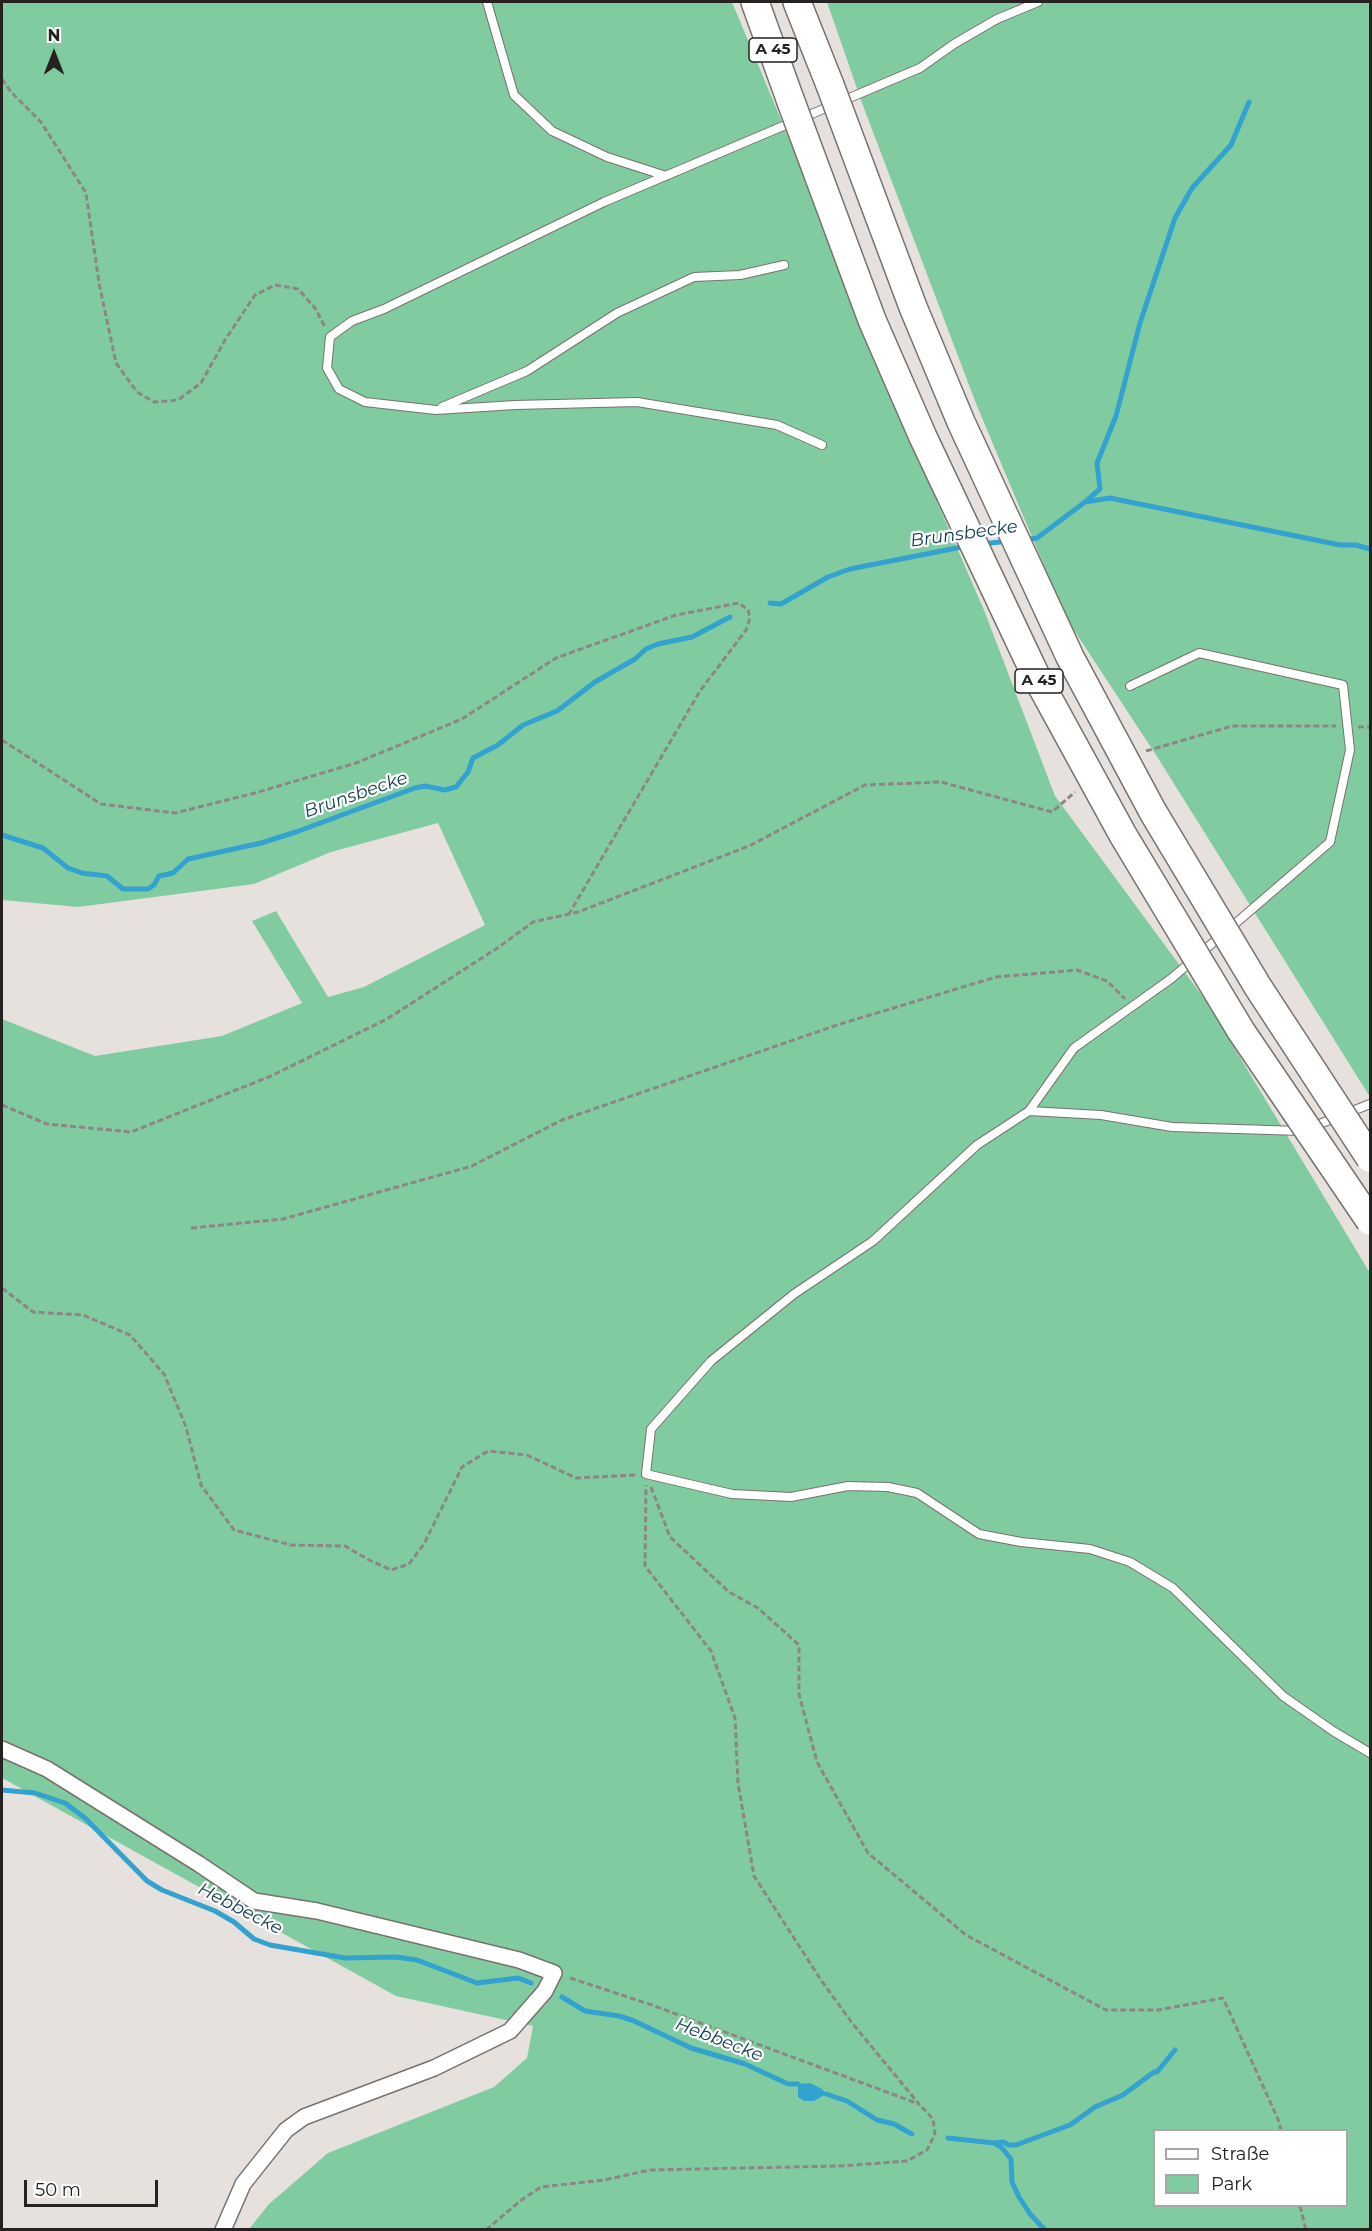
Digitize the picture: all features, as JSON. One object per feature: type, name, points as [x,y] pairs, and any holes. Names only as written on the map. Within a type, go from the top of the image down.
[{"type":"highway","name":"A 45","points":[[755,2],[830,210],[877,331],[923,437],[1036,676],[1123,834],[1241,1031],[1371,1221]]},
{"type":"highway","name":"A 45","points":[[797,2],[913,307],[962,422],[1070,657],[1153,812],[1258,987],[1371,1158]]},
{"type":"street","points":[[2,1749],[47,1769],[254,1901],[317,1911],[519,1960],[554,1973],[545,1991],[510,2031],[434,2068],[304,2117],[286,2130],[243,2184],[223,2229]]},
{"type":"lane","points":[[487,2],[514,95],[552,131],[607,157],[666,176]]},
{"type":"lane","points":[[822,445],[777,425],[638,402],[515,405],[436,410],[365,402],[339,389],[327,368],[330,337],[352,321],[384,309],[604,202],[920,68],[954,44],[997,19],[1038,2]]},
{"type":"lane","points":[[436,410],[527,371],[617,313],[694,277],[740,275],[784,264]]},
{"type":"lane","points":[[1130,686],[1199,653],[1343,685],[1350,750],[1330,842],[1172,978],[1074,1048],[1029,1111],[977,1145],[873,1241],[794,1294],[711,1361],[651,1429],[646,1474],[732,1494],[791,1497],[848,1486],[888,1487],[917,1493],[979,1534],[1021,1542],[1090,1549],[1130,1562],[1173,1588],[1283,1696],[1333,1731],[1371,1753]]},
{"type":"lane","points":[[1029,1111],[1101,1115],[1172,1127],[1297,1132],[1371,1104]]},
{"type":"path","points":[[2,79],[11,92],[41,122],[86,193],[99,283],[116,363],[137,392],[154,402],[178,400],[201,383],[225,340],[255,295],[275,285],[298,289],[315,308],[330,337]]},
{"type":"path","points":[[2,740],[101,804],[175,813],[255,794],[356,763],[462,718],[556,658],[676,615],[739,603],[748,610],[750,618],[746,630],[699,692],[568,914]]},
{"type":"path","points":[[1141,752],[1233,726],[1298,725]]},
{"type":"path","points":[[2,1105],[48,1124],[131,1132],[271,1076],[366,1030],[499,947],[533,922],[568,914],[749,846],[865,785],[941,783],[1052,812],[1079,789]]},
{"type":"path","points":[[191,1228],[283,1219],[472,1166],[562,1120],[837,1025],[996,977],[1077,969],[1107,981],[1133,1006]]},
{"type":"path","points":[[2,1288],[33,1312],[83,1315],[130,1335],[164,1374],[186,1427],[201,1485],[234,1530],[291,1545],[345,1546],[391,1569],[410,1564],[424,1544],[462,1467],[488,1451],[527,1455],[576,1478],[646,1474]]},
{"type":"path","points":[[486,2229],[541,2187],[604,2180],[650,2170],[840,2166],[907,2161],[927,2150],[935,2134],[933,2119],[852,2023],[821,1980],[754,1876],[738,1783],[735,1718],[711,1651],[645,1566],[646,1474]]},
{"type":"path","points":[[646,1474],[669,1537],[729,1592],[758,1608],[799,1645],[799,1694],[817,1762],[868,1853],[966,1935],[1106,2010],[1158,2010],[1223,1998],[1281,2129]]},
{"type":"path","points":[[554,1973],[652,2005],[919,2104]]},
{"type":"path","points":[[1300,2207],[1306,2229]]},
{"type":"green space","points":[[2,2],[732,2],[807,182],[875,359],[984,610],[1055,796],[1206,1001],[1370,1273],[1370,2229],[249,2229],[269,2204],[328,2153],[494,2087],[527,2058],[533,2026],[396,1996],[2,1778],[2,1019],[95,1056],[222,1036],[302,1003],[252,921],[276,911],[328,997],[364,987],[485,925],[438,823],[331,852],[254,884],[78,907],[2,900]]},
{"type":"green space","points":[[827,2],[1370,2],[1370,1097],[1156,755],[1066,618],[977,406],[862,103]]},
{"type":"water","points":[[810,2083],[822,2089],[826,2094],[814,2101],[804,2101],[798,2097],[798,2084]]},
{"type":"waterway","points":[[1085,502],[1100,489],[1097,463],[1116,416],[1140,323],[1175,218],[1192,188],[1231,145],[1249,102]]},
{"type":"waterway","name":"Brunsbecke","points":[[1024,540],[1037,538],[1085,502],[1110,498],[1340,545],[1356,545],[1370,549]]},
{"type":"waterway","name":"Brunsbecke","points":[[982,544],[1009,541]]},
{"type":"waterway","name":"Brunsbecke","points":[[770,603],[781,604],[828,577],[850,569],[967,546]]},
{"type":"waterway","name":"Brunsbecke","points":[[2,835],[43,848],[68,868],[82,873],[107,876],[123,889],[148,889],[154,885],[159,876],[173,873],[188,859],[261,843],[415,788],[425,786],[445,790],[456,787],[468,772],[473,758],[498,745],[523,725],[557,711],[595,682],[635,659],[646,649],[658,644],[692,637],[730,617]]},
{"type":"waterway","name":"Hebbecke","points":[[2,1790],[35,1793],[65,1803],[85,1818],[147,1881],[162,1890],[215,1911],[234,1922],[254,1939],[270,1945],[345,1958],[396,1957],[417,1960],[477,1983],[518,1978],[531,1983]]},
{"type":"waterway","name":"Hebbecke","points":[[562,1997],[585,2011],[632,2020],[691,2048],[745,2064],[788,2084],[798,2084]]},
{"type":"waterway","points":[[994,2143],[1003,2142],[1016,2145],[1070,2125],[1095,2107],[1123,2095],[1157,2072],[1175,2050]]},
{"type":"waterway","name":"Hebbecke","points":[[826,2094],[847,2101],[877,2120],[894,2124],[912,2134]]},
{"type":"waterway","name":"Hebbecke","points":[[948,2138],[994,2143],[1002,2148],[1011,2159],[1012,2182],[1019,2197],[1030,2214],[1045,2230]]}]
